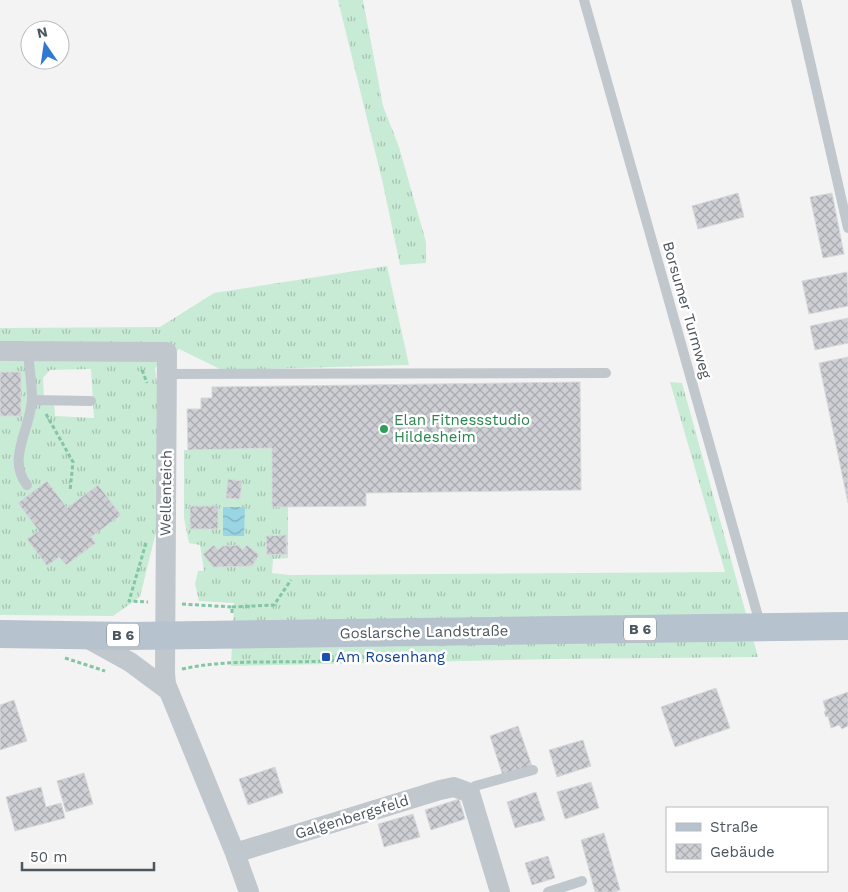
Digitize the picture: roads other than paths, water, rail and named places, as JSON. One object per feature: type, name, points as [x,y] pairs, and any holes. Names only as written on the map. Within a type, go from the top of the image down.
[{"type":"main road","name":"Goslarsche Landstraße","points":[[0,634],[165,635],[848,626]]},
{"type":"street","points":[[0,351],[28,352]]},
{"type":"street","name":"Wellenteich","points":[[28,352],[167,352],[165,635]]},
{"type":"street","points":[[81,635],[167,682]]},
{"type":"street","points":[[165,635],[167,682],[249,892]]},
{"type":"street","name":"Galgenbergsfeld","points":[[235,853],[440,790],[454,787],[470,793]]},
{"type":"street","points":[[470,793],[500,892]]},
{"type":"lane","name":"Borsumer Turmweg","points":[[584,0],[762,628]]},
{"type":"lane","points":[[796,0],[848,228]]},
{"type":"lane","points":[[28,352],[32,400],[18,460],[20,476],[28,485]]},
{"type":"lane","points":[[167,374],[606,372]]},
{"type":"lane","points":[[32,400],[90,401]]},
{"type":"lane","points":[[470,793],[475,786],[533,770]]},
{"type":"lane","points":[[548,892],[582,881]]},
{"type":"water","points":[[223,507],[245,507],[244,536],[223,536]]},
{"type":"place","name":"Elan Fitnessstudio Hildesheim","points":[[384,429]]},
{"type":"place","name":"Am Rosenhang","points":[[326,657]]}]
